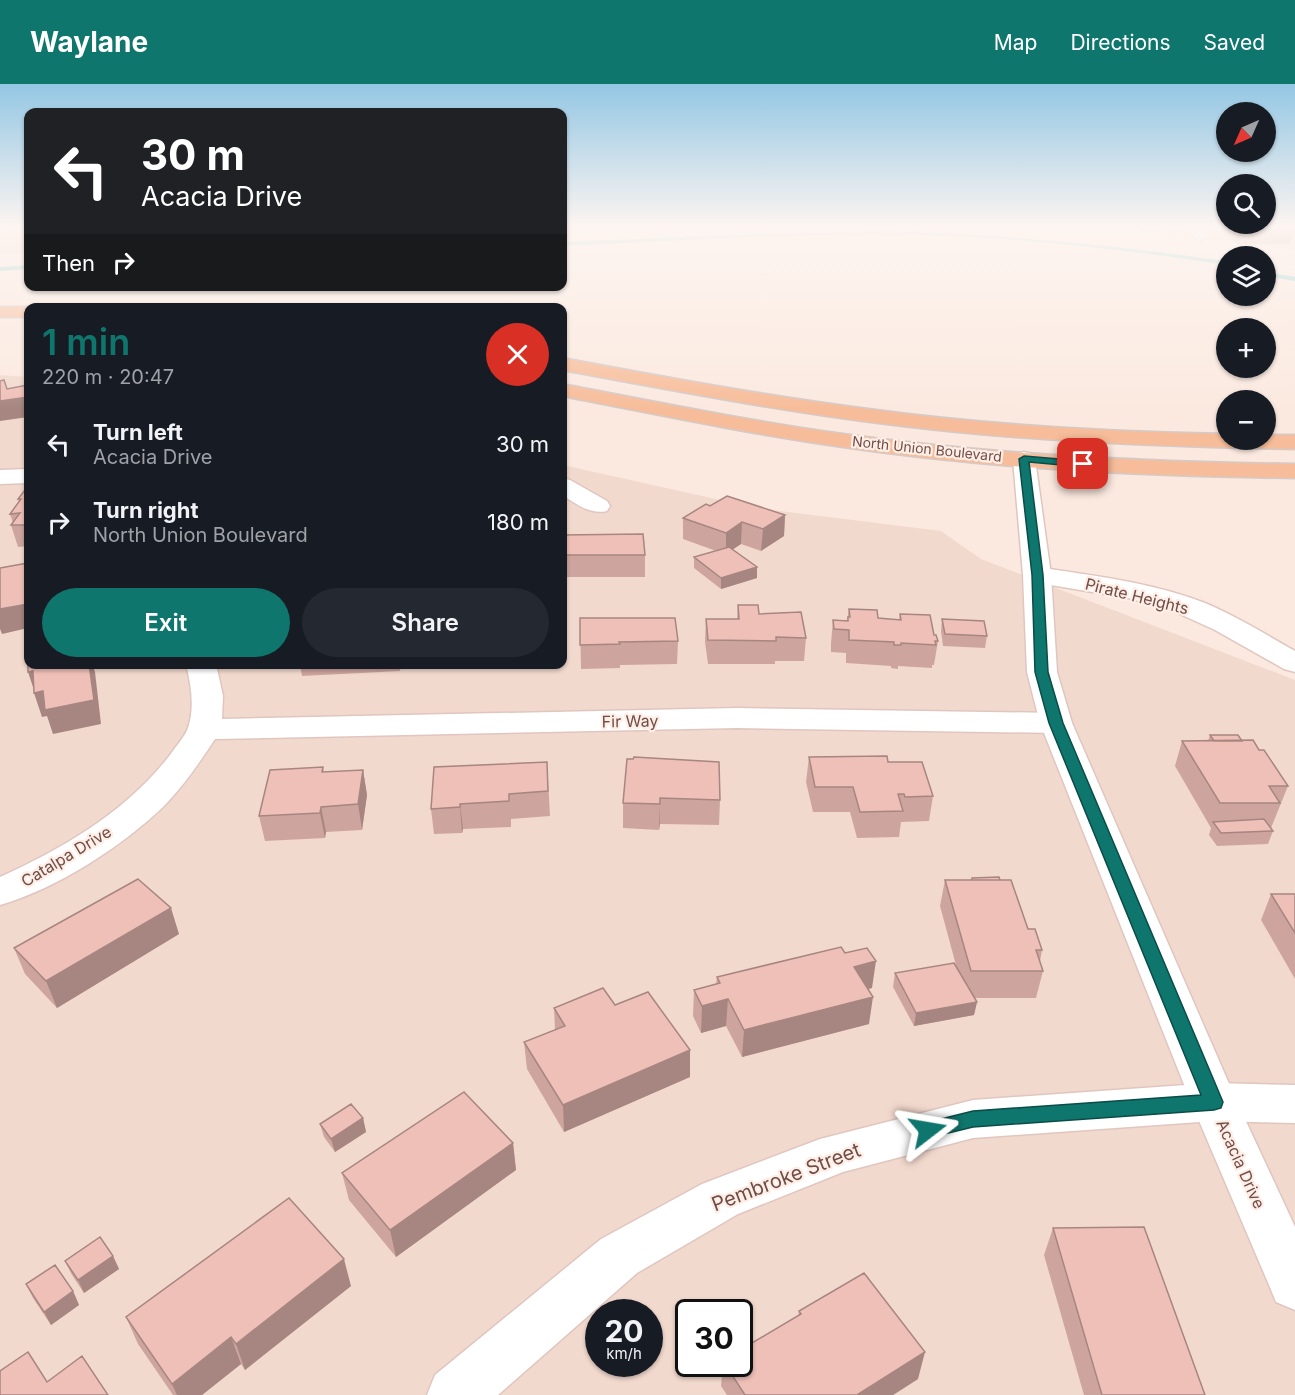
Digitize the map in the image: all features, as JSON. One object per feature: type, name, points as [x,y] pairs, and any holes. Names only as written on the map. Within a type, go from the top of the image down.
[{"type":"main road","points":[[0,312],[24,312]]},
{"type":"main road","name":"North Union Boulevard","points":[[567,365],[797,406],[953,426],[1085,436],[1295,442]]},
{"type":"main road","name":"North Union Boulevard","points":[[567,391],[713,419],[884,446],[1103,466],[1295,471]]},
{"type":"street","name":"Acacia Drive","points":[[1024,459],[1037,575],[1041,672],[1056,723],[1214,1102],[1295,1285]]},
{"type":"street","points":[[0,477],[24,476]]},
{"type":"street","points":[[567,488],[598,506]]},
{"type":"street","name":"Pirate Heights","points":[[1037,575],[1122,589],[1181,604],[1242,632],[1295,663]]},
{"type":"street","name":"Catalpa Drive","points":[[0,892],[28,880],[91,845],[138,810],[177,771],[204,729],[208,688],[202,669]]},
{"type":"street","name":"Fir Way","points":[[204,729],[737,718],[1056,723]]},
{"type":"street","name":"Pembroke Street","points":[[454,1395],[619,1256],[720,1199],[837,1153],[973,1119],[1214,1102],[1295,1104]]},
{"type":"shaded area","points":[[0,375],[24,377],[24,669],[567,669],[567,466],[756,508],[941,531],[981,559],[1295,680],[1295,1395],[0,1395]]},
{"type":"building","points":[[4,380],[7,389],[24,386],[24,398],[0,401],[0,381]]},
{"type":"building","points":[[24,491],[24,525],[11,525],[20,513],[10,514],[21,499],[18,499]]},
{"type":"building","points":[[727,496],[785,515],[763,529],[742,522],[726,533],[683,518],[706,504],[710,506]]},
{"type":"building","points":[[643,534],[645,555],[567,555],[567,535]]},
{"type":"building","points":[[729,547],[757,567],[721,578],[694,557]]},
{"type":"building","points":[[24,564],[24,605],[0,609],[0,568]]},
{"type":"building","points":[[738,605],[758,605],[759,614],[801,612],[806,638],[776,637],[776,641],[708,640],[706,619],[739,619]]},
{"type":"building","points":[[849,609],[877,610],[878,618],[901,620],[900,614],[930,615],[934,635],[938,641],[935,641],[936,645],[901,643],[901,645],[894,645],[894,642],[849,640],[849,630],[834,629],[833,620],[848,621]]},
{"type":"building","points":[[580,618],[675,618],[678,641],[580,645]]},
{"type":"building","points":[[942,619],[984,621],[987,636],[945,634]]},
{"type":"building","points":[[28,669],[90,669],[94,700],[45,710],[43,691],[34,693],[33,671],[28,672]]},
{"type":"building","points":[[1210,735],[1238,735],[1242,741],[1214,741]]},
{"type":"building","points":[[1253,740],[1259,750],[1264,750],[1288,786],[1269,786],[1280,803],[1220,803],[1182,741]]},
{"type":"building","points":[[887,756],[888,762],[922,762],[933,796],[905,797],[904,794],[898,794],[903,811],[860,812],[853,787],[815,787],[809,757]]},
{"type":"building","points":[[634,757],[719,762],[720,800],[660,798],[660,804],[623,803],[627,759]]},
{"type":"building","points":[[547,762],[548,791],[509,794],[509,801],[460,804],[460,807],[431,809],[434,767]]},
{"type":"building","points":[[323,767],[322,772],[363,770],[358,804],[321,807],[320,813],[259,816],[270,770]]},
{"type":"building","points":[[1264,819],[1273,831],[1221,833],[1213,822]]},
{"type":"building","points":[[999,877],[1000,880],[972,880],[972,878]]},
{"type":"building","points":[[138,879],[171,908],[46,981],[14,948]]},
{"type":"building","points":[[945,880],[1011,880],[1028,929],[1035,929],[1042,950],[1036,950],[1043,971],[971,971]]},
{"type":"building","points":[[1271,894],[1295,894],[1295,933]]},
{"type":"building","points":[[841,947],[845,953],[867,948],[876,961],[854,967],[873,997],[744,1030],[728,999],[702,1006],[694,990],[720,983],[717,977]]},
{"type":"building","points":[[954,963],[977,1002],[916,1013],[895,973]]},
{"type":"building","points":[[603,988],[615,1005],[648,992],[690,1050],[563,1105],[524,1042],[565,1026],[554,1008]]},
{"type":"building","points":[[464,1092],[513,1143],[390,1230],[342,1173]]},
{"type":"building","points":[[351,1104],[363,1118],[331,1139],[320,1124]]},
{"type":"building","points":[[289,1198],[344,1259],[236,1344],[231,1337],[172,1384],[126,1317]]},
{"type":"building","points":[[1144,1227],[1205,1395],[1102,1395],[1053,1228]]},
{"type":"building","points":[[100,1237],[113,1256],[78,1280],[65,1261]]},
{"type":"building","points":[[55,1265],[73,1291],[44,1312],[26,1284]]},
{"type":"building","points":[[864,1273],[925,1352],[857,1395],[745,1395],[733,1377],[753,1377],[753,1342],[801,1314],[799,1311]]},
{"type":"building","points":[[28,1352],[47,1382],[82,1356],[108,1395],[0,1395],[0,1371]]},
{"type":"route","points":[[928,1130],[973,1119],[1214,1102],[1056,723],[1041,672],[1037,575],[1024,459],[1083,464]]}]
